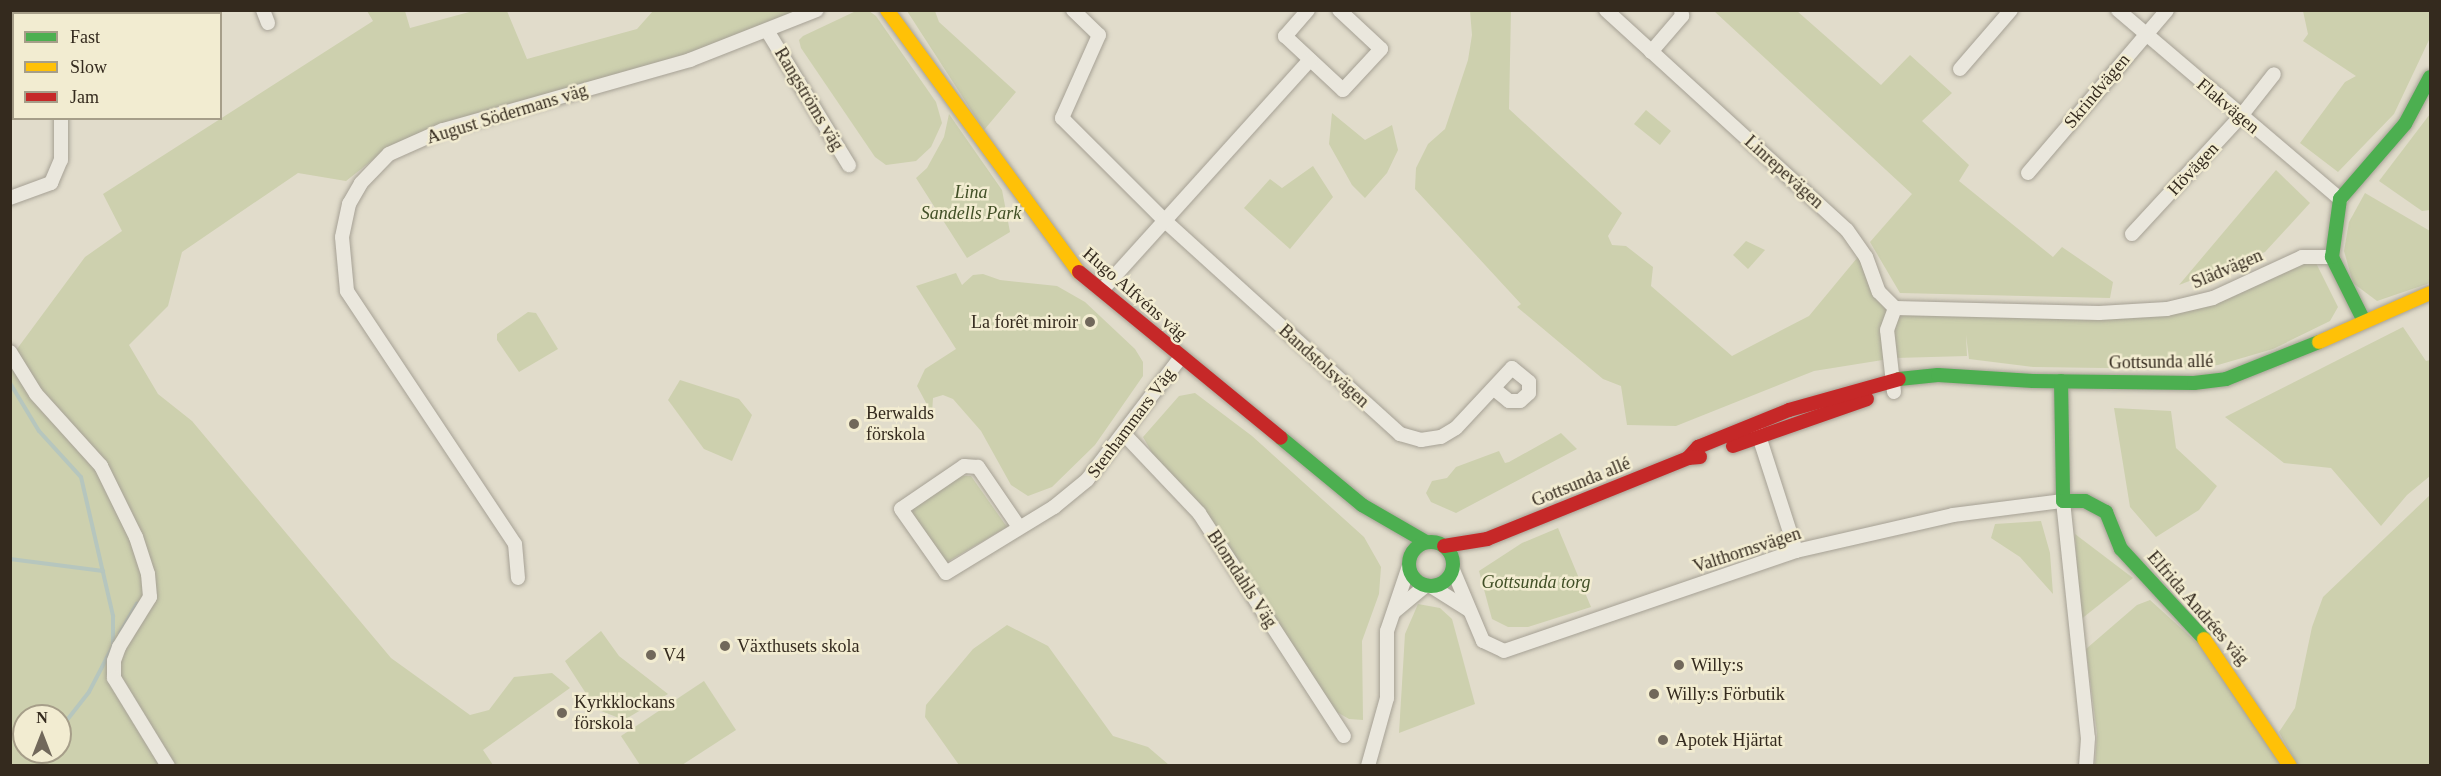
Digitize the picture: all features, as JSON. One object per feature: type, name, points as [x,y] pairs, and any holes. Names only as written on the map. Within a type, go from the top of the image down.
[{"type":"street","name":"August Södermans väg","points":[[518,578],[515,544],[347,291],[342,245],[349,204],[361,183],[389,154],[443,130],[690,60],[768,33],[817,10]]},
{"type":"street","name":"Hugo Alfvéns väg","points":[[887,10],[1060,251],[1181,357],[1362,504],[1426,542]]},
{"type":"street","name":"Bandstolsvägen","points":[[1073,10],[1099,35],[1062,118],[1164,220],[1400,434],[1420,440],[1442,437],[1456,428],[1494,389]]},
{"type":"street","points":[[1308,10],[1285,36],[1343,90],[1381,49],[1339,10]]},
{"type":"street","name":"Linrepevägen","points":[[1606,10],[1847,230],[1866,257],[1879,292],[1895,308]]},
{"type":"street","points":[[1651,52],[1682,16],[1681,10]]},
{"type":"street","points":[[1960,69],[2012,10]]},
{"type":"street","name":"Flakvägen","points":[[2118,10],[2340,199]]},
{"type":"street","name":"Skrindvägen","points":[[2028,174],[2167,10]]},
{"type":"street","name":"Rangströms väg","points":[[768,33],[849,165]]},
{"type":"street","points":[[1102,290],[1311,60]]},
{"type":"street","name":"Hövägen","points":[[2132,234],[2241,117],[2274,74]]},
{"type":"street","points":[[2364,321],[2332,257],[2340,199],[2405,124],[2430,77]]},
{"type":"street","points":[[10,198],[51,183],[61,160],[61,120]]},
{"type":"street","name":"Slädvägen","points":[[1895,308],[2099,313],[2179,307],[2213,298],[2302,257],[2332,257]]},
{"type":"street","name":"Gottsunda allé","points":[[1444,546],[1487,539],[1757,430],[1793,422],[1894,386],[1938,375],[1982,379],[2061,381],[2194,382],[2226,379],[2284,359],[2430,292]]},
{"type":"street","points":[[1894,386],[1887,330],[1895,308]]},
{"type":"street","points":[[10,352],[36,394],[101,466],[136,537],[148,574],[150,597],[119,647],[114,661],[114,678],[168,765]]},
{"type":"street","name":"Stenhammars Väg","points":[[1019,527],[978,467],[964,466],[901,508],[946,573],[1054,507],[1088,480],[1181,357]]},
{"type":"street","points":[[2061,381],[2063,501],[2088,738],[2086,765]]},
{"type":"street","points":[[1757,430],[1796,551]]},
{"type":"street","name":"Blomdahls Väg","points":[[1124,434],[1199,513],[1344,736]]},
{"type":"street","name":"Valthornsvägen","points":[[1453,566],[1483,640],[1504,651],[1796,551],[1953,515],[2063,501]]},
{"type":"street","name":"Elfrida Andrées väg","points":[[2063,501],[2085,501],[2106,513],[2121,549],[2212,647],[2290,765]]},
{"type":"street","name":"Hugo Alfvéns väg","points":[[1362,504],[1409,562]]},
{"type":"street","name":"Gottsunda allé","points":[[1453,566],[1487,539]]},
{"type":"street","points":[[1368,765],[1387,698],[1387,631],[1392,614],[1409,562],[1417,546],[1426,542],[1444,546],[1453,566],[1444,583],[1428,586],[1392,614]]},
{"type":"street","points":[[1409,562],[1414,579],[1469,610]]},
{"type":"green space","points":[[367,11],[405,11],[410,28],[473,11],[507,11],[527,59],[637,29],[653,11],[800,11],[685,55],[389,147],[346,181],[298,173],[182,252],[168,306],[129,345],[158,394],[192,421],[391,658],[470,715],[489,710],[514,677],[552,673],[570,688],[483,750],[493,765],[11,766],[11,347],[14,353],[85,257],[122,231],[103,194],[218,120],[222,120],[222,118],[373,21]]},
{"type":"green space","points":[[856,11],[869,11],[876,16],[936,102],[942,123],[931,147],[916,161],[886,165],[875,157],[801,48],[799,40],[803,36]]},
{"type":"green space","points":[[907,11],[935,11],[939,22],[1016,92],[984,130]]},
{"type":"green space","points":[[1470,11],[1511,11],[1509,109],[1622,213],[1608,236],[1612,245],[1626,246],[1653,267],[1651,286],[1732,356],[1809,316],[1862,252],[1895,308],[2167,309],[2274,268],[2315,261],[2338,307],[2330,321],[2273,349],[2218,365],[2182,369],[2033,367],[1969,359],[1966,335],[1967,356],[1895,358],[1814,371],[1676,426],[1627,425],[1621,386],[1603,379],[1517,307],[1521,304],[1415,189],[1416,168],[1428,144],[1445,129],[1468,60],[1472,35]]},
{"type":"green space","points":[[1714,11],[1797,11],[1881,85],[1910,55],[1952,93],[1922,121],[1969,165],[1959,181],[2053,257],[2062,247],[2113,282],[2110,298],[1900,293],[1870,242],[1912,194]]},
{"type":"green space","points":[[2303,11],[2430,11],[2429,40],[2394,114],[2338,172],[2300,143],[2345,82],[2356,76],[2303,41],[2308,34]]},
{"type":"green space","points":[[1646,110],[1671,131],[1660,145],[1634,124]]},
{"type":"green space","points":[[1332,113],[1365,140],[1392,125],[1398,150],[1387,173],[1365,198],[1352,185],[1329,144]]},
{"type":"green space","name":"Lina Sandells Park","points":[[949,114],[1002,190],[1010,232],[967,258],[916,178],[927,168],[944,137]]},
{"type":"green space","points":[[2430,114],[2430,210],[2422,211],[2379,181]]},
{"type":"green space","points":[[1313,166],[1333,197],[1290,249],[1244,208],[1270,179],[1282,188]]},
{"type":"green space","points":[[2276,170],[2310,203],[2265,252],[2179,285]]},
{"type":"green space","points":[[2365,193],[2430,231],[2430,283],[2377,301],[2353,283],[2344,251],[2349,222]]},
{"type":"green space","points":[[1746,241],[1765,250],[1748,269],[1733,255]]},
{"type":"green space","points":[[956,273],[962,285],[973,275],[983,274],[1000,280],[1057,286],[1085,302],[1135,349],[1143,362],[1143,376],[1095,445],[1052,487],[1028,496],[1011,485],[981,431],[953,399],[943,395],[933,398],[932,414],[917,386],[925,369],[956,349],[916,286]]},
{"type":"green space","points":[[528,312],[536,313],[558,349],[519,372],[497,340],[497,334]]},
{"type":"green space","points":[[2403,327],[2426,361],[2430,360],[2430,476],[2407,495],[2381,526],[2331,468],[2284,463],[2225,417]]},
{"type":"green space","points":[[680,380],[739,399],[752,415],[732,461],[704,449],[668,400]]},
{"type":"green space","points":[[1195,393],[1252,436],[1364,537],[1381,567],[1379,594],[1362,641],[1363,720],[1349,719],[1337,712],[1199,513],[1166,477],[1143,437],[1179,396]]},
{"type":"green space","points":[[2114,408],[2171,411],[2176,448],[2217,486],[2199,510],[2156,537],[2130,507]]},
{"type":"green space","points":[[1561,433],[1577,449],[1456,513],[1431,502],[1426,493],[1432,481],[1447,478],[1456,467],[1499,451],[1505,463],[1509,462]]},
{"type":"green space","points":[[962,476],[971,476],[1007,527],[947,562],[912,514],[914,507]]},
{"type":"green space","points":[[2430,495],[2430,765],[2297,765],[2279,732],[2295,708],[2312,627],[2323,597]]},
{"type":"green space","points":[[2041,521],[2050,553],[2053,594],[2020,557],[1991,538],[1995,524]]},
{"type":"green space","name":"Gottsunda torg","points":[[1558,528],[1591,607],[1528,627],[1508,627],[1492,619],[1479,571],[1522,543]]},
{"type":"green space","points":[[2075,534],[2133,578],[2080,620]]},
{"type":"green space","points":[[2150,600],[2204,649],[2282,765],[2095,765],[2097,733],[2086,649],[2137,605]]},
{"type":"green space","points":[[1418,604],[1440,608],[1452,619],[1475,704],[1399,733],[1405,634]]},
{"type":"green space","points":[[1007,625],[1048,646],[1113,736],[1148,747],[1169,765],[959,765],[925,717],[926,705],[973,649]]},
{"type":"green space","points":[[601,631],[619,656],[668,694],[624,720],[596,709],[565,661]]},
{"type":"green space","points":[[704,681],[736,730],[682,765],[640,765],[621,736]]},
{"type":"waterway","points":[[10,383],[39,431],[81,477],[113,616],[113,646],[89,692],[72,714]]},
{"type":"waterway","points":[[10,559],[103,571]]},
{"type":"waterway","points":[[120,633],[137,603]]},
{"type":"traffic: fast","points":[[2364,321],[2332,257],[2340,199],[2405,124],[2430,77]]},
{"type":"traffic: fast","points":[[1899,379],[1938,375],[2033,381],[2194,383],[2226,379],[2319,342]]},
{"type":"traffic: fast","points":[[2061,381],[2063,501],[2085,501],[2106,512],[2121,549],[2204,639]]},
{"type":"traffic: fast","points":[[1281,438],[1362,505],[1426,542]]},
{"type":"traffic: fast","points":[[1431,542],[1440,543],[1447,548],[1452,555],[1453,564],[1452,573],[1447,580],[1440,585],[1431,586],[1422,585],[1415,580],[1410,573],[1409,564],[1410,555],[1415,548],[1422,543],[1431,542]]},
{"type":"traffic: slow","points":[[887,10],[1079,272]]},
{"type":"traffic: slow","points":[[2319,342],[2430,293]]},
{"type":"traffic: slow","points":[[2204,639],[2290,766]]},
{"type":"traffic: jam","points":[[1079,272],[1281,438]]},
{"type":"traffic: jam","points":[[1688,458],[1698,447],[1789,410],[1899,379]]},
{"type":"traffic: jam","points":[[1733,446],[1867,399]]},
{"type":"traffic: jam","points":[[1444,546],[1487,539],[1688,458],[1700,457]]},
{"type":"place","name":"La forêt miroir","points":[[1090,322]]},
{"type":"place","name":"Berwalds förskola","points":[[854,424]]},
{"type":"place","name":"Växthusets skola","points":[[725,646]]},
{"type":"place","name":"V4","points":[[651,655]]},
{"type":"place","name":"Willy:s","points":[[1679,665]]},
{"type":"place","name":"Willy:s Förbutik","points":[[1654,694]]},
{"type":"place","name":"Kyrkklockans förskola","points":[[562,713]]},
{"type":"place","name":"Apotek Hjärtat","points":[[1663,740]]}]
